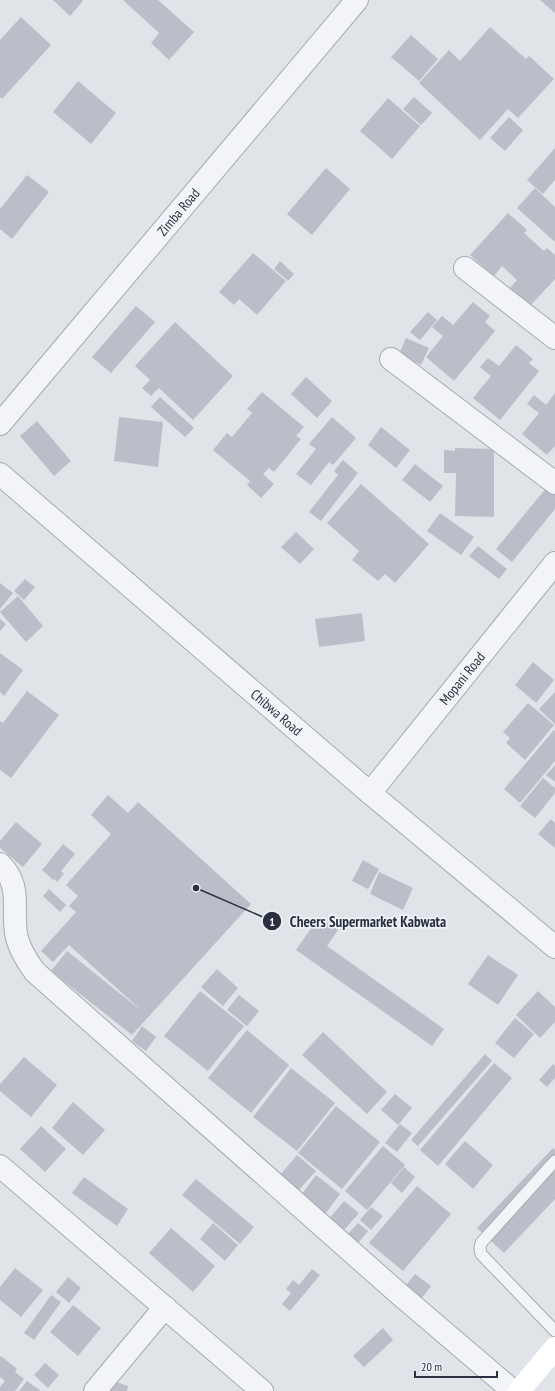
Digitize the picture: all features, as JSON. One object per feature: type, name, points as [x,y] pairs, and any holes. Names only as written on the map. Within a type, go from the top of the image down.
[{"type":"main road","points":[[519,1391],[555,1348]]},
{"type":"street","name":"Zimba Road","points":[[0,424],[357,0]]},
{"type":"street","points":[[465,268],[555,338]]},
{"type":"street","points":[[391,359],[555,483]]},
{"type":"street","name":"Chibwa Road","points":[[0,474],[370,793],[555,946]]},
{"type":"street","name":"Mopani Road","points":[[370,793],[555,563]]},
{"type":"street","points":[[0,864],[8,872],[15,891],[16,935],[24,954],[35,972],[397,1292],[513,1391]]},
{"type":"street","points":[[0,1166],[262,1391]]},
{"type":"street","points":[[95,1391],[165,1307]]},
{"type":"lane","points":[[555,1161],[481,1243],[480,1248],[481,1254],[555,1331]]},
{"type":"building","points":[[53,0],[82,0],[83,1],[70,16]]},
{"type":"building","points":[[123,0],[158,0],[194,32],[169,60],[151,43],[159,33]]},
{"type":"building","points":[[540,0],[555,0],[555,13]]},
{"type":"building","points":[[21,17],[51,45],[2,99],[0,97],[0,40]]},
{"type":"building","points":[[490,27],[526,59],[529,56],[554,79],[518,118],[508,109],[480,140],[419,83],[449,50],[460,61]]},
{"type":"building","points":[[411,35],[438,59],[419,81],[391,57]]},
{"type":"building","points":[[78,81],[116,113],[91,144],[53,112]]},
{"type":"building","points":[[414,97],[432,113],[421,125],[403,109]]},
{"type":"building","points":[[388,98],[420,126],[392,159],[360,131]]},
{"type":"building","points":[[509,117],[523,130],[505,151],[490,138]]},
{"type":"building","points":[[555,148],[555,180],[543,194],[527,180]]},
{"type":"building","points":[[326,168],[350,189],[312,235],[287,214]]},
{"type":"building","points":[[27,175],[49,192],[12,239],[0,229],[0,209]]},
{"type":"building","points":[[535,188],[555,207],[555,242],[517,208]]},
{"type":"building","points":[[508,213],[527,230],[524,233],[544,251],[547,248],[555,255],[555,279],[530,306],[510,288],[517,280],[502,266],[494,276],[470,255]]},
{"type":"building","points":[[253,253],[286,281],[257,315],[239,299],[234,305],[219,292]]},
{"type":"building","points":[[280,261],[294,274],[288,281],[274,269]]},
{"type":"building","points":[[473,302],[490,316],[485,322],[495,331],[454,381],[426,357],[443,336],[432,327],[442,316],[453,325]]},
{"type":"building","points":[[136,306],[155,322],[111,373],[92,357]]},
{"type":"building","points":[[428,312],[437,320],[420,340],[410,332]]},
{"type":"building","points":[[175,322],[233,376],[193,420],[159,388],[151,396],[142,388],[150,380],[135,366]]},
{"type":"building","points":[[406,338],[429,348],[421,365],[399,354]]},
{"type":"building","points":[[516,345],[533,359],[529,363],[539,371],[500,420],[473,398],[491,376],[480,367],[488,358],[499,366]]},
{"type":"building","points":[[306,377],[332,401],[317,418],[291,394]]},
{"type":"building","points":[[262,392],[304,427],[296,436],[301,439],[274,472],[269,468],[263,474],[274,484],[261,498],[247,485],[250,481],[213,450],[227,433],[232,437],[252,413],[247,409]]},
{"type":"building","points":[[555,393],[555,446],[547,455],[522,434],[539,413],[527,404],[534,395],[546,405]]},
{"type":"building","points":[[160,397],[194,428],[185,437],[151,407]]},
{"type":"building","points":[[119,417],[163,422],[158,467],[114,461]]},
{"type":"building","points":[[332,417],[356,438],[333,465],[329,462],[311,485],[296,474],[316,449],[309,444]]},
{"type":"building","points":[[37,421],[71,461],[54,476],[20,436]]},
{"type":"building","points":[[381,427],[410,450],[396,468],[368,445]]},
{"type":"building","points":[[455,448],[494,449],[494,517],[455,516],[456,473],[444,473],[444,450],[455,451]]},
{"type":"building","points":[[343,460],[358,473],[321,521],[309,512],[338,475],[334,471]]},
{"type":"building","points":[[415,464],[443,486],[430,502],[402,480]]},
{"type":"building","points":[[361,484],[429,544],[395,583],[385,574],[378,581],[352,560],[359,551],[327,523]]},
{"type":"building","points":[[547,487],[555,494],[555,509],[512,562],[496,549]]},
{"type":"building","points":[[440,513],[474,537],[461,555],[427,531]]},
{"type":"building","points":[[296,532],[314,549],[300,564],[281,547]]},
{"type":"building","points":[[478,546],[507,569],[499,579],[469,556]]},
{"type":"building","points":[[25,579],[35,587],[24,600],[14,591]]},
{"type":"building","points":[[0,583],[13,593],[0,609]]},
{"type":"building","points":[[18,596],[43,626],[26,642],[0,612]]},
{"type":"building","points":[[362,613],[365,641],[319,647],[315,619]]},
{"type":"building","points":[[0,619],[6,624],[0,631]]},
{"type":"building","points":[[0,653],[23,670],[4,696],[0,692]]},
{"type":"building","points":[[533,662],[554,680],[536,703],[515,685]]},
{"type":"building","points":[[27,691],[59,715],[11,778],[0,770],[0,721],[3,723]]},
{"type":"building","points":[[555,692],[555,724],[539,709]]},
{"type":"building","points":[[528,703],[554,725],[525,760],[506,743],[510,738],[503,732]]},
{"type":"building","points":[[554,730],[555,761],[520,803],[504,789]]},
{"type":"building","points":[[555,765],[555,782],[546,775]]},
{"type":"building","points":[[543,778],[555,788],[555,793],[535,818],[520,806]]},
{"type":"building","points":[[108,795],[128,813],[138,802],[251,904],[132,1035],[51,971],[67,951],[143,1012],[69,945],[53,962],[41,951],[76,912],[69,906],[78,896],[66,885],[111,834],[91,815]]},
{"type":"building","points":[[551,819],[555,823],[555,848],[538,834]]},
{"type":"building","points":[[16,822],[42,844],[23,867],[0,848],[0,841]]},
{"type":"building","points":[[63,844],[75,854],[61,871],[64,874],[57,882],[42,870]]},
{"type":"building","points":[[363,860],[379,869],[368,889],[352,881]]},
{"type":"building","points":[[379,872],[413,888],[403,910],[370,894]]},
{"type":"building","points":[[49,889],[66,905],[60,912],[43,896]]},
{"type":"building","points":[[319,917],[338,930],[327,946],[444,1029],[432,1046],[296,950]]},
{"type":"building","points":[[488,955],[518,975],[498,1005],[468,984]]},
{"type":"building","points":[[217,969],[238,988],[223,1006],[201,987]]},
{"type":"building","points":[[200,991],[244,1026],[208,1071],[164,1036]]},
{"type":"building","points":[[538,991],[555,1007],[555,1022],[540,1038],[516,1015]]},
{"type":"building","points":[[239,995],[259,1011],[247,1026],[227,1010]]},
{"type":"building","points":[[515,1018],[534,1034],[514,1058],[495,1043]]},
{"type":"building","points":[[142,1026],[156,1037],[146,1051],[132,1041]]},
{"type":"building","points":[[247,1030],[289,1065],[251,1113],[208,1078]]},
{"type":"building","points":[[323,1032],[387,1092],[367,1114],[302,1055]]},
{"type":"building","points":[[485,1054],[492,1061],[418,1146],[411,1140]]},
{"type":"building","points":[[24,1057],[57,1085],[31,1117],[0,1091],[0,1084]]},
{"type":"building","points":[[494,1063],[512,1078],[438,1166],[420,1150]]},
{"type":"building","points":[[553,1064],[555,1066],[555,1078],[547,1087],[539,1080]]},
{"type":"building","points":[[291,1068],[335,1103],[297,1151],[253,1117]]},
{"type":"building","points":[[395,1094],[412,1108],[398,1125],[381,1110]]},
{"type":"building","points":[[73,1102],[105,1130],[83,1155],[52,1128]]},
{"type":"building","points":[[336,1106],[380,1142],[342,1189],[298,1153]]},
{"type":"building","points":[[400,1124],[412,1133],[397,1152],[385,1143]]},
{"type":"building","points":[[41,1126],[66,1149],[45,1172],[20,1149]]},
{"type":"building","points":[[465,1141],[493,1165],[473,1189],[445,1164]]},
{"type":"building","points":[[383,1146],[405,1165],[367,1210],[345,1191]]},
{"type":"building","points":[[553,1148],[555,1150],[555,1199],[504,1253],[477,1228]]},
{"type":"building","points":[[297,1155],[316,1171],[298,1191],[280,1175]]},
{"type":"building","points":[[404,1167],[415,1177],[402,1193],[391,1183]]},
{"type":"building","points":[[316,1175],[340,1194],[323,1217],[299,1198]]},
{"type":"building","points":[[84,1177],[128,1209],[117,1226],[72,1193]]},
{"type":"building","points":[[196,1179],[254,1227],[240,1244],[182,1195]]},
{"type":"building","points":[[417,1186],[451,1214],[403,1271],[369,1243]]},
{"type":"building","points":[[344,1201],[359,1213],[343,1231],[329,1219]]},
{"type":"building","points":[[371,1207],[383,1216],[371,1230],[360,1220]]},
{"type":"building","points":[[213,1223],[238,1245],[225,1261],[200,1239]]},
{"type":"building","points":[[358,1223],[368,1231],[358,1243],[348,1234]]},
{"type":"building","points":[[171,1228],[215,1266],[193,1292],[149,1253]]},
{"type":"building","points":[[15,1268],[43,1290],[21,1317],[0,1300],[0,1287]]},
{"type":"building","points":[[312,1269],[320,1275],[290,1311],[282,1304],[291,1293],[286,1289],[293,1280],[299,1285]]},
{"type":"building","points":[[415,1274],[431,1286],[422,1298],[406,1285]]},
{"type":"building","points":[[68,1277],[81,1288],[69,1303],[56,1292]]},
{"type":"building","points":[[51,1295],[61,1302],[34,1340],[24,1333]]},
{"type":"building","points":[[73,1305],[101,1328],[78,1356],[50,1332]]},
{"type":"building","points":[[383,1328],[393,1340],[364,1367],[353,1356]]},
{"type":"building","points":[[1,1356],[17,1369],[15,1372],[24,1379],[15,1391],[0,1391],[0,1387],[5,1381],[0,1377]]},
{"type":"building","points":[[45,1363],[59,1375],[48,1388],[34,1375]]},
{"type":"building","points":[[107,1379],[128,1386],[127,1391],[103,1391]]},
{"type":"building","points":[[27,1381],[41,1391],[19,1391]]},
{"type":"place","name":"Cheers Supermarket Kabwata","points":[[196,888]]}]
